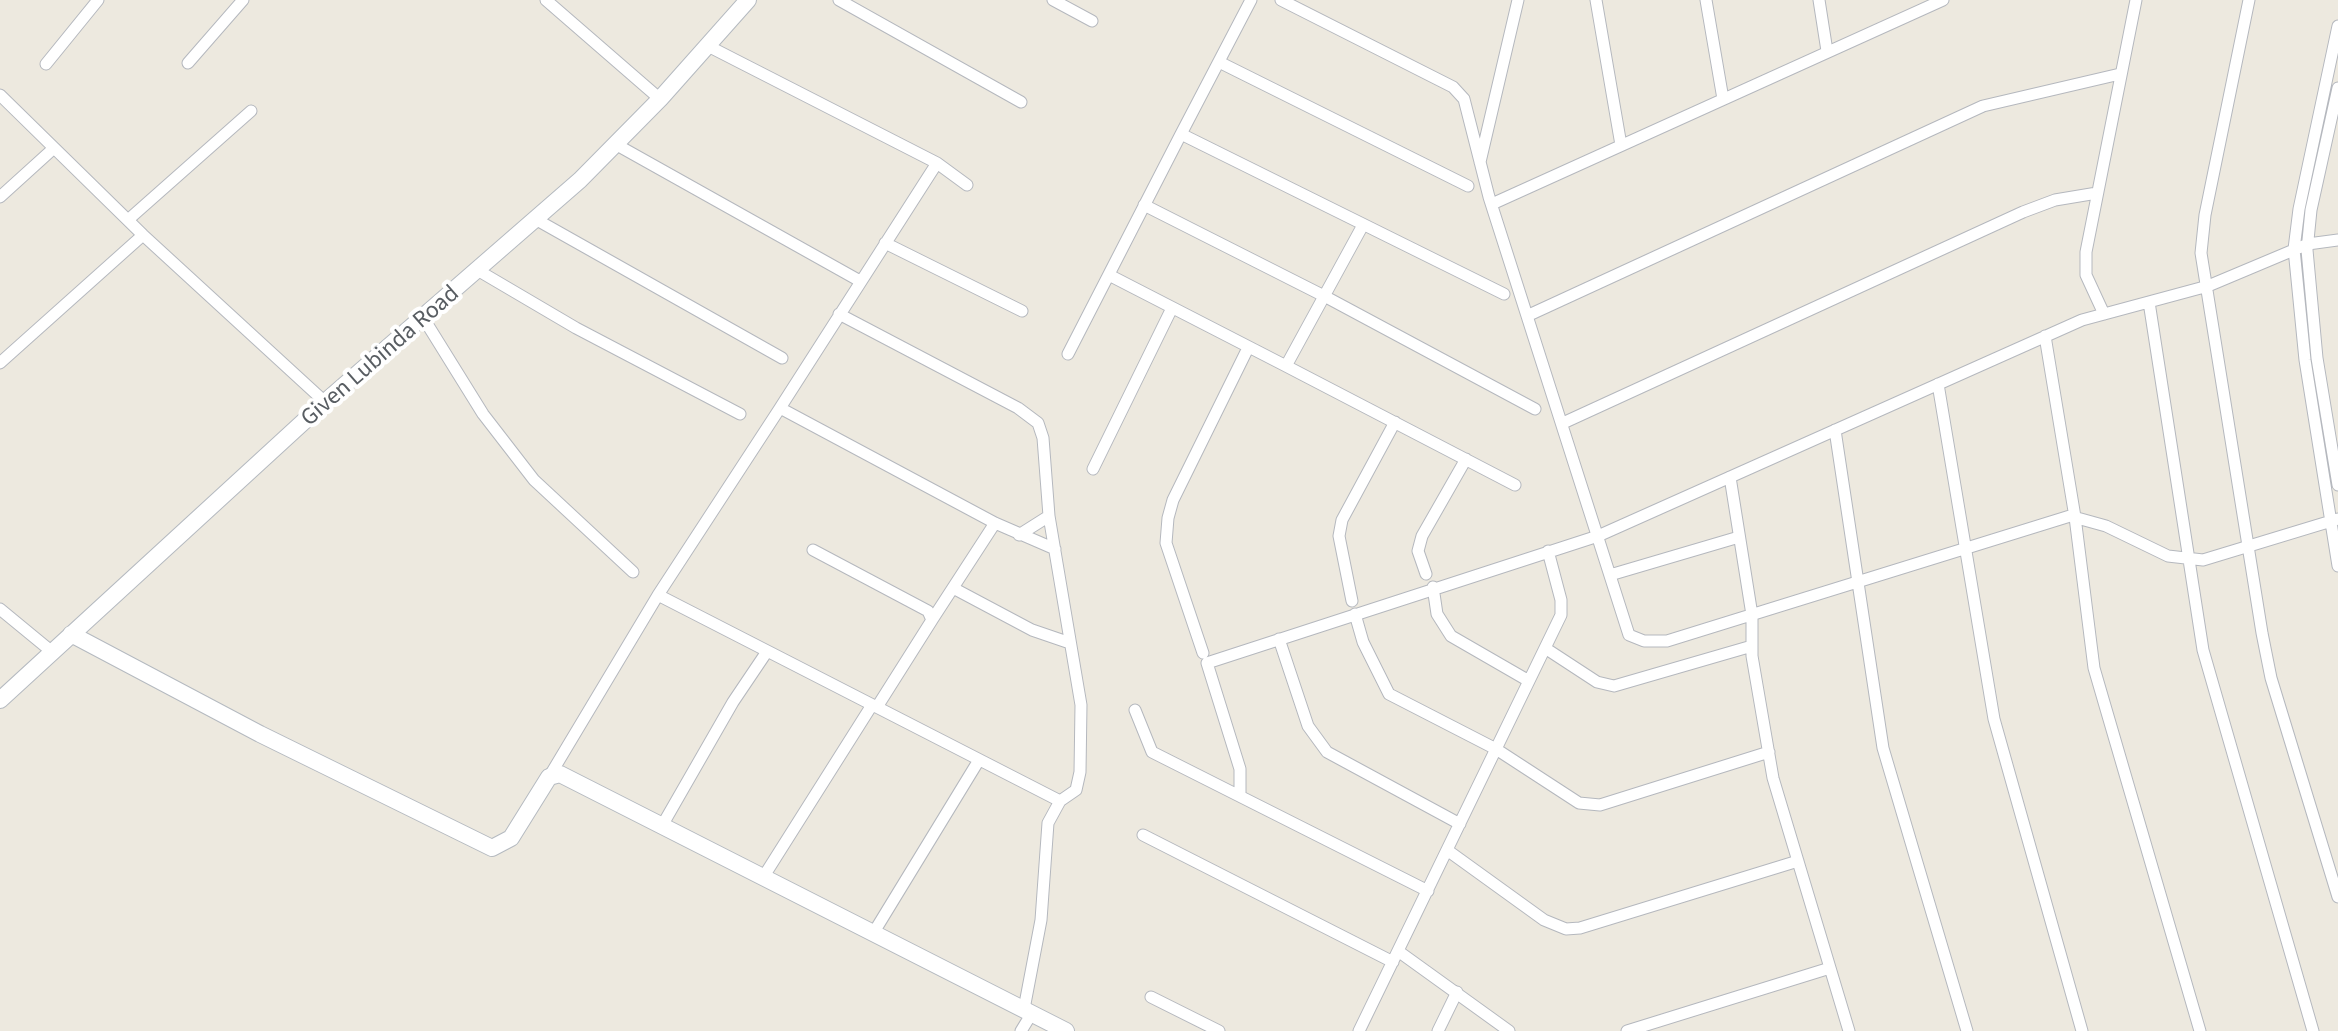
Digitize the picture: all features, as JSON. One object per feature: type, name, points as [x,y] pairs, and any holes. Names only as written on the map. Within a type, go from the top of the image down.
[{"type":"street","points":[[46,64],[98,0]]},
{"type":"street","points":[[188,63],[243,0]]},
{"type":"street","points":[[546,0],[660,99]]},
{"type":"street","name":"Given Lubinda Road","points":[[0,700],[325,402],[537,220],[617,145],[748,0]]},
{"type":"street","points":[[839,0],[1021,102]]},
{"type":"street","points":[[1053,0],[1092,21]]},
{"type":"street","points":[[1068,354],[1251,0]]},
{"type":"street","points":[[1281,0],[1459,92],[1629,635],[1644,641],[1667,641],[2075,517],[2106,526],[2168,556],[2188,560],[2203,560],[2335,520]]},
{"type":"street","points":[[1480,163],[1518,0]]},
{"type":"street","points":[[1596,0],[1621,145]]},
{"type":"street","points":[[1706,0],[1723,99]]},
{"type":"street","points":[[1819,0],[1827,51]]},
{"type":"street","points":[[1492,204],[1929,2],[1943,0]]},
{"type":"street","points":[[2104,314],[2086,275],[2086,252],[2136,0]]},
{"type":"street","points":[[2249,0],[2205,215],[2201,253],[2271,678],[2338,897]]},
{"type":"street","points":[[2338,26],[2299,209],[2294,249],[2305,360],[2335,520],[2338,566]]},
{"type":"street","points":[[708,46],[937,163],[967,185]]},
{"type":"street","points":[[1219,62],[1468,186]]},
{"type":"street","points":[[1529,315],[1983,106],[2120,74]]},
{"type":"street","points":[[2338,88],[2311,210],[2308,244],[2317,358],[2338,485]]},
{"type":"street","points":[[0,95],[143,235],[325,402]]},
{"type":"street","points":[[129,219],[251,111]]},
{"type":"street","points":[[1181,134],[1504,294]]},
{"type":"street","points":[[617,145],[860,281]]},
{"type":"street","points":[[0,197],[54,148]]},
{"type":"street","points":[[71,634],[479,844],[492,848],[511,838],[555,771],[658,595],[937,163]]},
{"type":"street","points":[[1563,423],[2023,212],[2055,200],[2097,193]]},
{"type":"street","points":[[1144,205],[1326,297],[1535,409]]},
{"type":"street","points":[[537,220],[782,358]]},
{"type":"street","points":[[1286,366],[1363,225]]},
{"type":"street","points":[[0,363],[143,235]]},
{"type":"street","points":[[1240,796],[1240,769],[1207,663],[1433,587],[1598,536],[2045,336],[2104,314],[2208,286],[2308,244],[2338,240]]},
{"type":"street","points":[[885,243],[1022,311]]},
{"type":"street","points":[[479,271],[576,328],[740,414]]},
{"type":"street","points":[[1109,275],[1515,485]]},
{"type":"street","points":[[2149,302],[2188,560],[2211,682],[2313,1031]]},
{"type":"street","points":[[1093,469],[1172,308]]},
{"type":"street","points":[[839,314],[1018,408],[1038,423],[1043,438],[1049,516],[1081,705],[1080,772],[1076,790],[1057,805],[1045,850],[1041,920],[1028,1011],[1021,1031]]},
{"type":"street","points":[[424,319],[483,414],[534,480],[633,572]]},
{"type":"street","points":[[2045,336],[2075,517],[2094,668],[2200,1031]]},
{"type":"street","points":[[1203,653],[1166,543],[1168,518],[1173,500],[1248,348]]},
{"type":"street","points":[[1938,384],[1967,548],[1979,647],[1994,719],[2082,1031]]},
{"type":"street","points":[[780,408],[995,523],[1055,549]]},
{"type":"street","points":[[1352,601],[1340,528],[1395,422]]},
{"type":"street","points":[[1835,430],[1855,583],[1883,748],[1967,1031]]},
{"type":"street","points":[[1426,574],[1418,551],[1422,536],[1466,459]]},
{"type":"street","points":[[1730,477],[1752,615],[1752,646],[1769,752],[1849,1031]]},
{"type":"street","points":[[1019,535],[1049,516]]},
{"type":"street","points":[[764,876],[995,523]]},
{"type":"street","points":[[1610,575],[1739,537]]},
{"type":"street","points":[[813,550],[928,611],[932,620]]},
{"type":"street","points":[[1359,1031],[1561,615],[1561,600],[1548,551]]},
{"type":"street","points":[[1433,587],[1437,614],[1451,636],[1529,681]]},
{"type":"street","points":[[953,588],[1032,630],[1070,643]]},
{"type":"street","points":[[658,595],[1048,795],[1057,805]]},
{"type":"street","points":[[0,609],[51,651]]},
{"type":"street","points":[[1355,614],[1363,642],[1389,694],[1496,749],[1579,803],[1600,805],[1769,752]]},
{"type":"street","points":[[1279,639],[1308,726],[1327,752],[1460,824]]},
{"type":"street","points":[[1545,648],[1597,682],[1614,686],[1752,646]]},
{"type":"street","points":[[663,824],[726,714],[766,653]]},
{"type":"street","points":[[1135,710],[1152,752],[1428,891]]},
{"type":"street","points":[[874,932],[979,760]]},
{"type":"street","points":[[555,771],[1066,1031]]},
{"type":"street","points":[[1143,835],[1396,956],[1457,992],[1509,1031]]},
{"type":"street","points":[[1447,850],[1544,920],[1566,929],[1580,928],[1798,861]]},
{"type":"street","points":[[1627,1031],[1830,968]]},
{"type":"street","points":[[1438,1031],[1457,992]]},
{"type":"street","points":[[1151,997],[1219,1031]]}]
